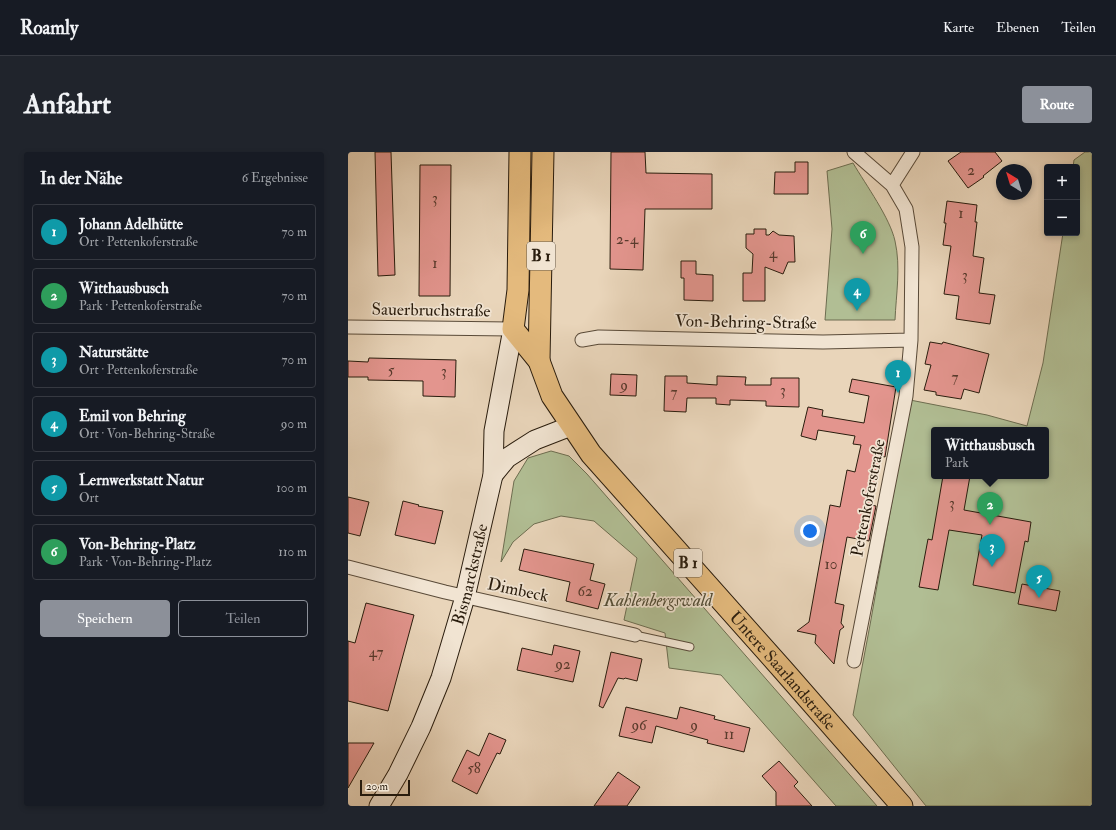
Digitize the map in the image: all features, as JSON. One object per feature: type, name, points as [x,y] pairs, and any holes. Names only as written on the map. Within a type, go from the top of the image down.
[{"type":"main road","name":"B 1","points":[[520,152],[518,290],[513,329],[539,361]]},
{"type":"main road","name":"B 1","points":[[539,361],[543,152]]},
{"type":"main road","name":"Bismarckstraße","points":[[379,806],[398,774],[427,713],[441,678],[465,597],[493,475],[494,431],[513,329]]},
{"type":"main road","name":"Untere Saarlandstraße","points":[[539,361],[552,396],[591,454],[902,806]]},
{"type":"main road","points":[[493,475],[507,458],[535,440],[571,426]]},
{"type":"street","name":"Pettenkoferstraße","points":[[854,152],[892,185],[906,209],[912,247],[910,340],[906,396],[854,661]]},
{"type":"street","points":[[892,185],[913,152]]},
{"type":"street","name":"Sauerbruchstraße","points":[[348,327],[513,329]]},
{"type":"street","name":"Von-Behring-Straße","points":[[582,340],[598,337],[823,342],[910,340]]},
{"type":"street","name":"Dimbeck","points":[[348,567],[465,597],[635,635]]},
{"type":"lane","points":[[635,635],[690,647]]},
{"type":"green space","points":[[1085,152],[1092,152],[1092,806],[926,806],[853,715],[910,400],[987,415],[1027,426],[1043,363],[1063,236],[1080,236],[1080,164],[1073,164],[1074,160]]},
{"type":"green space","points":[[853,163],[883,212],[895,241],[898,261],[898,281],[895,320],[825,320],[832,229],[827,171]]},
{"type":"green space","name":"Kahlenbergswald","points":[[551,451],[569,456],[587,474],[877,806],[836,806],[721,675],[669,668],[665,633],[624,620],[637,558],[594,521],[561,516],[534,524],[513,542],[501,562],[514,481],[528,458]]},
{"type":"building","points":[[375,152],[391,152],[395,275],[378,276]]},
{"type":"building","points":[[611,152],[645,152],[646,173],[712,174],[712,209],[645,209],[643,270],[610,269]]},
{"type":"building","points":[[961,152],[995,152],[1002,161],[996,164],[996,166],[983,176],[984,177],[968,188],[948,161]]},
{"type":"building","points":[[795,162],[808,162],[808,194],[774,194],[775,172],[795,172]]},
{"type":"building","points":[[420,165],[451,165],[450,296],[419,296]]},
{"type":"building","points":[[947,201],[977,205],[975,222],[977,222],[973,256],[984,258],[979,293],[995,295],[990,324],[956,319],[959,296],[944,294],[951,246],[943,245]]},
{"type":"building","points":[[754,229],[766,229],[766,235],[769,235],[773,231],[779,235],[794,236],[795,262],[788,262],[783,274],[765,267],[765,301],[743,301],[743,273],[752,273],[753,254],[746,248],[746,234],[754,234]]},
{"type":"building","points":[[681,261],[696,261],[696,274],[713,275],[713,301],[684,300],[684,278],[681,278]]},
{"type":"building","points":[[930,342],[942,344],[943,342],[989,354],[979,393],[964,389],[961,399],[936,395],[936,392],[924,390],[931,365],[925,364]]},
{"type":"building","points":[[369,358],[456,360],[455,397],[423,396],[423,381],[368,380],[368,377],[348,377],[348,361],[368,362]]},
{"type":"building","points":[[611,374],[637,375],[636,396],[610,395]]},
{"type":"building","points":[[665,376],[687,376],[687,383],[717,385],[717,376],[746,377],[745,385],[771,385],[771,378],[799,378],[799,407],[766,406],[766,401],[730,400],[730,405],[716,404],[716,398],[687,398],[686,412],[664,411]]},
{"type":"building","points":[[852,379],[896,387],[885,457],[881,456],[871,505],[876,506],[869,541],[847,537],[835,603],[844,605],[841,623],[844,627],[840,630],[834,664],[815,643],[816,635],[797,631],[809,622],[830,505],[840,507],[847,470],[855,472],[861,445],[853,444],[855,436],[818,430],[816,440],[801,436],[808,407],[823,410],[822,416],[864,423],[869,396],[849,392]]},
{"type":"building","points":[[942,479],[969,479],[964,510],[1031,522],[1028,542],[1025,541],[1015,593],[973,585],[982,535],[949,530],[938,590],[919,587],[928,539],[932,540]]},
{"type":"building","points":[[348,497],[369,502],[360,536],[348,533]]},
{"type":"building","points":[[403,501],[419,505],[418,506],[443,511],[435,544],[395,535]]},
{"type":"building","points":[[524,549],[594,564],[590,580],[605,584],[598,609],[566,601],[570,582],[519,570]]},
{"type":"building","points":[[1022,584],[1060,591],[1056,611],[1018,604]]},
{"type":"building","points":[[366,603],[414,615],[388,711],[348,701],[348,641],[355,643]]},
{"type":"building","points":[[554,645],[580,651],[573,682],[517,670],[522,648],[552,655]]},
{"type":"building","points":[[611,652],[642,659],[637,681],[618,678],[603,708],[599,706]]},
{"type":"building","points":[[626,707],[677,719],[680,707],[715,716],[714,719],[750,728],[744,752],[707,743],[708,740],[656,726],[652,743],[619,736]]},
{"type":"building","points":[[489,733],[506,740],[500,754],[497,753],[477,794],[452,781],[467,750],[479,756]]},
{"type":"building","points":[[348,743],[374,743],[348,788]]},
{"type":"building","points":[[779,761],[798,782],[794,786],[812,806],[776,806],[776,792],[762,776]]},
{"type":"building","points":[[618,772],[640,787],[627,806],[594,806]]},
{"type":"place","name":"Von-Behring-Platz","points":[[863,254]]},
{"type":"place","name":"Emil von Behring","points":[[857,311]]},
{"type":"place","name":"Johann Adelhütte","points":[[898,393]]},
{"type":"place","name":"Witthausbusch","points":[[990,525]]},
{"type":"place","name":"Naturstätte","points":[[992,567]]},
{"type":"place","name":"Lernwerkstatt Natur","points":[[1039,598]]}]
